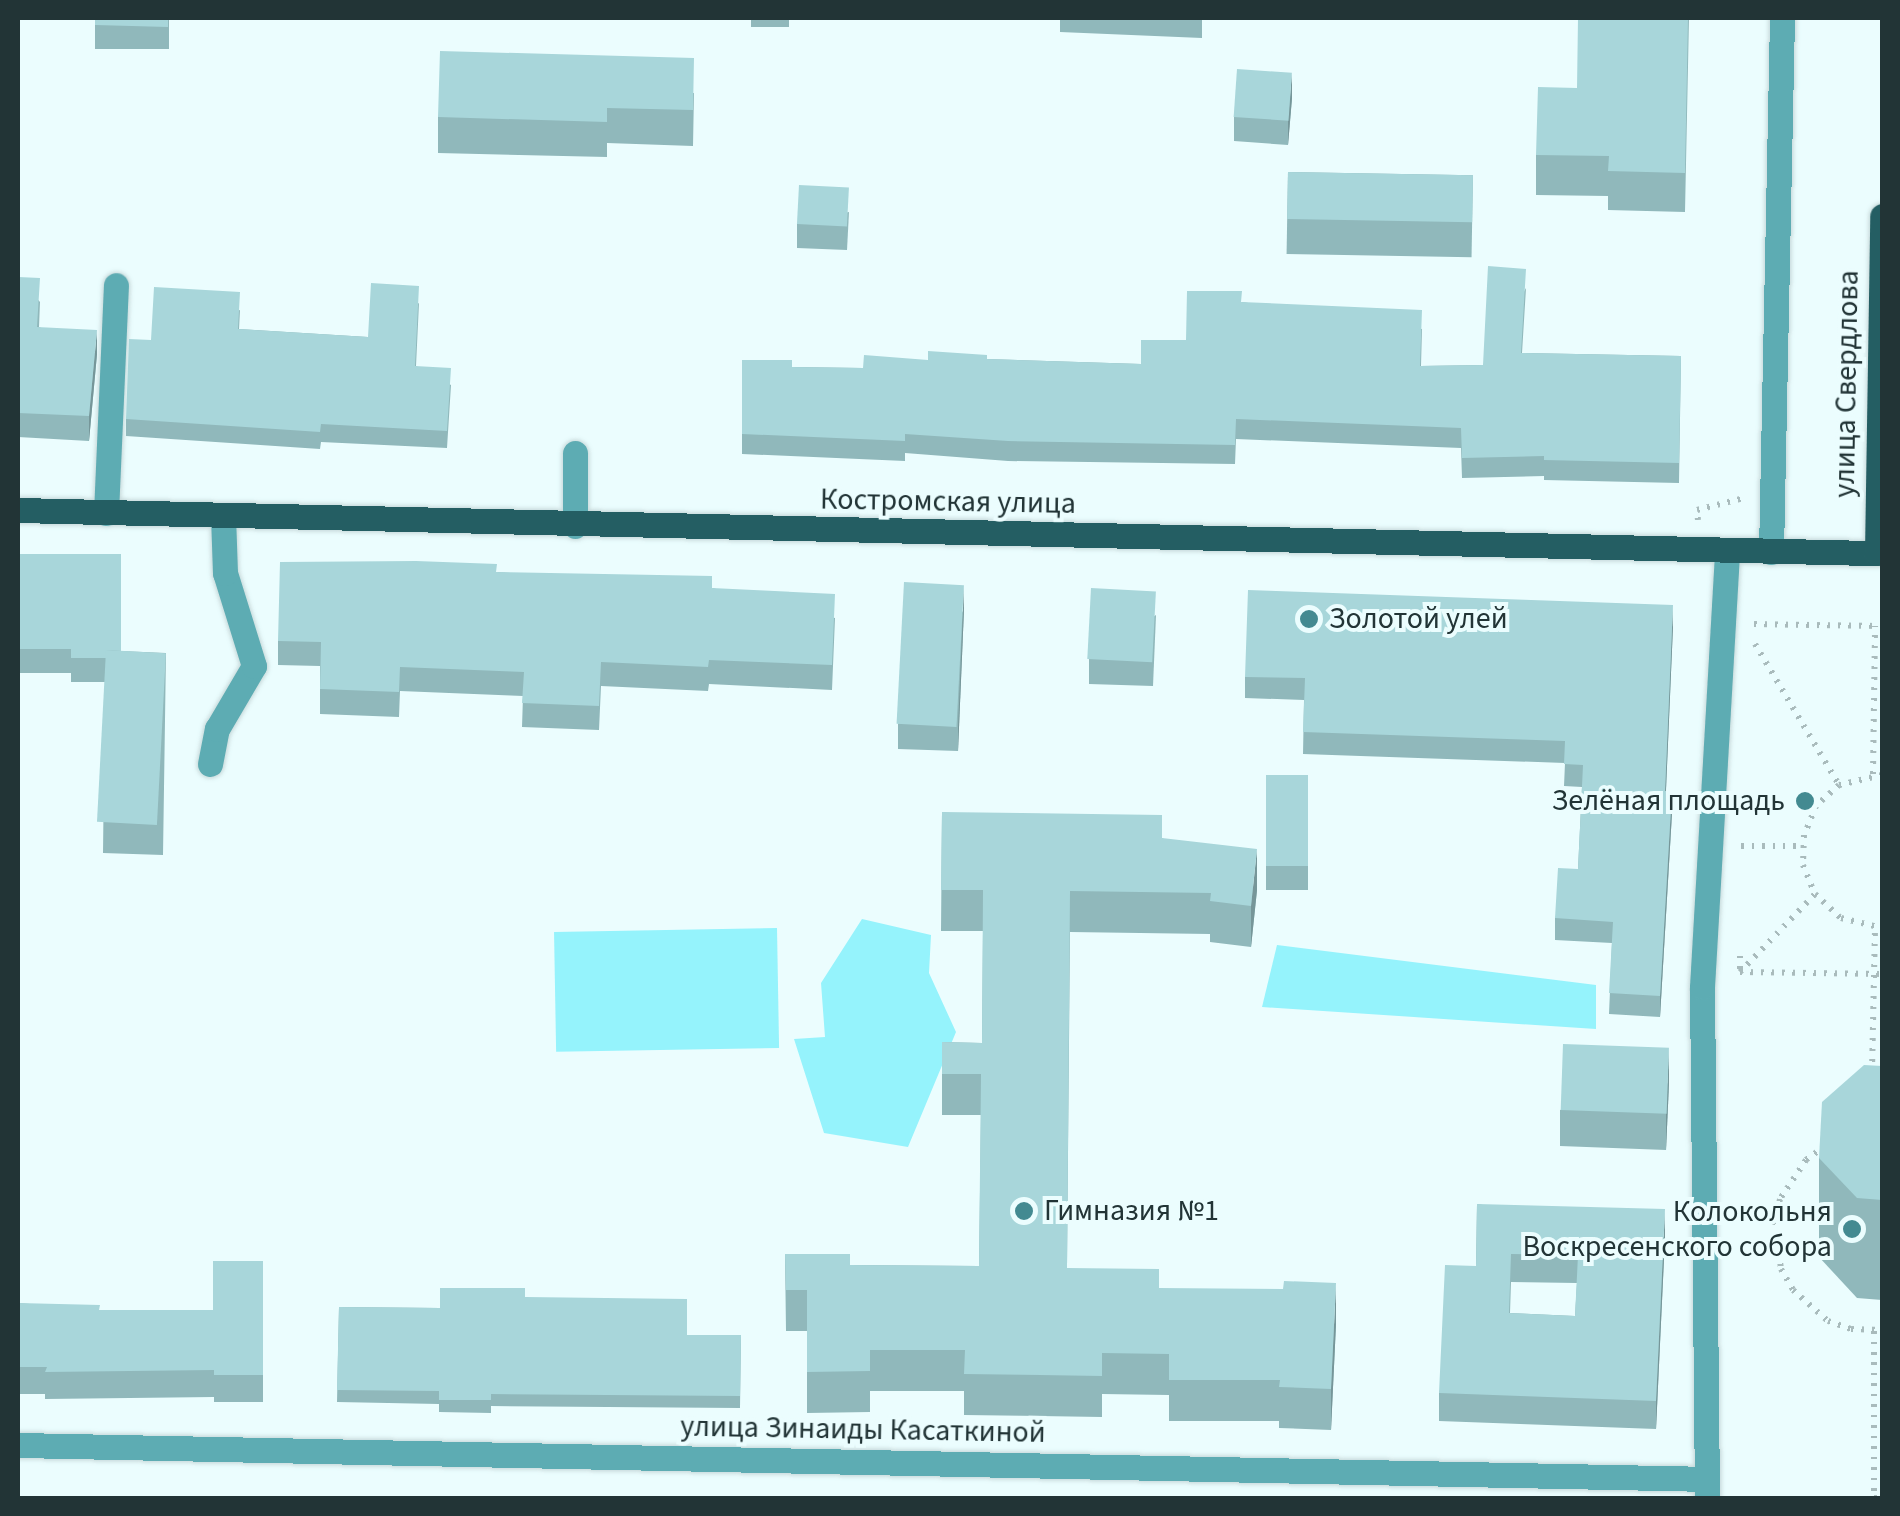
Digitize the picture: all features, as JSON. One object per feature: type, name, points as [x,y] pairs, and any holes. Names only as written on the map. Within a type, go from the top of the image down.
[{"type":"main road","name":"улица Свердлова","points":[[1880,553],[1882,216]]},
{"type":"main road","name":"Костромская улица","points":[[18,510],[575,526],[1880,553]]},
{"type":"street","points":[[1771,552],[1782,18]]},
{"type":"street","points":[[106,513],[116,285]]},
{"type":"street","points":[[574,453],[575,526]]},
{"type":"street","points":[[210,764],[217,728],[254,666],[225,573],[224,517]]},
{"type":"street","points":[[1707,1489],[1702,987],[1727,552]]},
{"type":"street","name":"улица Зинаиды Касаткиной","points":[[18,1445],[1707,1489]]},
{"type":"path","points":[[1839,785],[1743,624],[1879,626],[1872,774]]},
{"type":"path","points":[[1872,1075],[1879,928],[1841,918],[1815,894],[1804,866],[1804,846],[1816,806],[1839,785],[1872,774],[1882,775]]},
{"type":"path","points":[[1741,827],[1741,864]]},
{"type":"path","points":[[1741,846],[1804,846]]},
{"type":"path","points":[[1740,972],[1815,894]]},
{"type":"path","points":[[1740,954],[1740,972]]},
{"type":"path","points":[[1740,972],[1878,974]]},
{"type":"path","points":[[1836,1142],[1806,1160],[1791,1178],[1774,1222],[1775,1246],[1787,1280],[1809,1307],[1828,1320],[1878,1331],[1874,1498],[1881,1498]]},
{"type":"shaded area","points":[[862,919],[931,935],[929,973],[956,1032],[908,1147],[824,1133],[794,1039],[825,1037],[821,983]]},
{"type":"shaded area","points":[[777,928],[779,1048],[556,1052],[554,932]]},
{"type":"shaded area","points":[[1277,945],[1596,985],[1596,1029],[1262,1007]]},
{"type":"building","points":[[95,18],[168,18],[168,27],[95,25]]},
{"type":"building","points":[[1578,18],[1688,18],[1685,173],[1608,171],[1609,156],[1536,155],[1538,87],[1577,88]]},
{"type":"building","points":[[440,51],[694,58],[693,110],[607,108],[607,122],[438,117]]},
{"type":"building","points":[[1237,69],[1292,73],[1289,121],[1234,117]]},
{"type":"building","points":[[1288,172],[1473,175],[1472,222],[1287,219]]},
{"type":"building","points":[[799,185],[849,188],[847,227],[797,224]]},
{"type":"building","points":[[1488,266],[1526,269],[1521,353],[1681,356],[1679,463],[1544,460],[1544,456],[1462,458],[1461,428],[1236,419],[1235,445],[1008,441],[905,434],[905,441],[742,434],[742,360],[792,360],[792,367],[863,368],[864,355],[928,360],[928,351],[987,355],[987,359],[1141,364],[1141,340],[1186,340],[1187,291],[1242,291],[1241,302],[1422,310],[1420,366],[1483,365]]},
{"type":"building","points":[[18,277],[40,278],[37,327],[97,330],[89,416],[18,413]]},
{"type":"building","points":[[371,283],[419,286],[415,366],[451,368],[447,431],[321,424],[320,432],[126,419],[129,339],[151,340],[154,287],[240,292],[238,329],[368,337]]},
{"type":"building","points":[[18,554],[121,554],[121,651],[106,650],[106,658],[71,658],[71,649],[18,649]]},
{"type":"building","points":[[280,562],[497,564],[496,572],[712,576],[712,588],[835,594],[832,665],[709,660],[708,667],[601,662],[599,706],[522,703],[524,672],[400,667],[399,692],[320,689],[321,642],[278,641]]},
{"type":"building","points":[[904,582],[964,585],[956,727],[897,724]]},
{"type":"building","points":[[1091,588],[1156,591],[1152,662],[1087,659]]},
{"type":"building","points":[[1248,590],[1673,605],[1665,791],[1672,791],[1660,996],[1609,993],[1613,922],[1555,918],[1558,868],[1578,869],[1583,765],[1564,764],[1565,741],[1303,732],[1305,678],[1245,677]]},
{"type":"building","points":[[106,650],[166,653],[157,825],[97,822]]},
{"type":"building","points":[[1266,775],[1308,775],[1308,866],[1266,866]]},
{"type":"building","points":[[942,812],[1162,815],[1162,838],[1257,849],[1251,906],[1210,901],[1211,893],[1070,891],[1067,1268],[1159,1269],[1159,1288],[1283,1289],[1284,1281],[1336,1283],[1331,1389],[1279,1387],[1280,1380],[1169,1380],[1169,1354],[1102,1353],[1102,1376],[964,1374],[965,1350],[870,1350],[870,1371],[807,1372],[807,1290],[786,1290],[785,1254],[850,1254],[850,1265],[979,1266],[981,1074],[942,1074],[942,1042],[982,1043],[983,890],[941,890]]},
{"type":"building","points":[[1563,1044],[1669,1048],[1667,1114],[1561,1110]]},
{"type":"building","points":[[1864,1065],[1882,1066],[1882,1200],[1857,1198],[1819,1158],[1822,1102]]},
{"type":"building","points":[[1477,1204],[1665,1209],[1656,1401],[1439,1393],[1445,1265],[1476,1266]],"holes":[[[1511,1254],[1578,1255],[1575,1316],[1509,1313]]]},
{"type":"building","points":[[213,1261],[263,1261],[263,1375],[214,1375],[214,1370],[45,1372],[47,1367],[18,1367],[18,1303],[100,1305],[99,1310],[213,1310]]},
{"type":"building","points":[[440,1288],[525,1288],[525,1297],[687,1299],[687,1335],[741,1335],[740,1396],[491,1394],[491,1400],[439,1400],[439,1391],[337,1390],[339,1307],[440,1308]]},
{"type":"place","name":"Золотой улей","points":[[1309,619]]},
{"type":"place","name":"Зелёная площадь","points":[[1805,801]]},
{"type":"place","name":"Гимназия №1","points":[[1024,1211]]},
{"type":"place","name":"Колокольня Воскресенского собора","points":[[1852,1229]]}]
